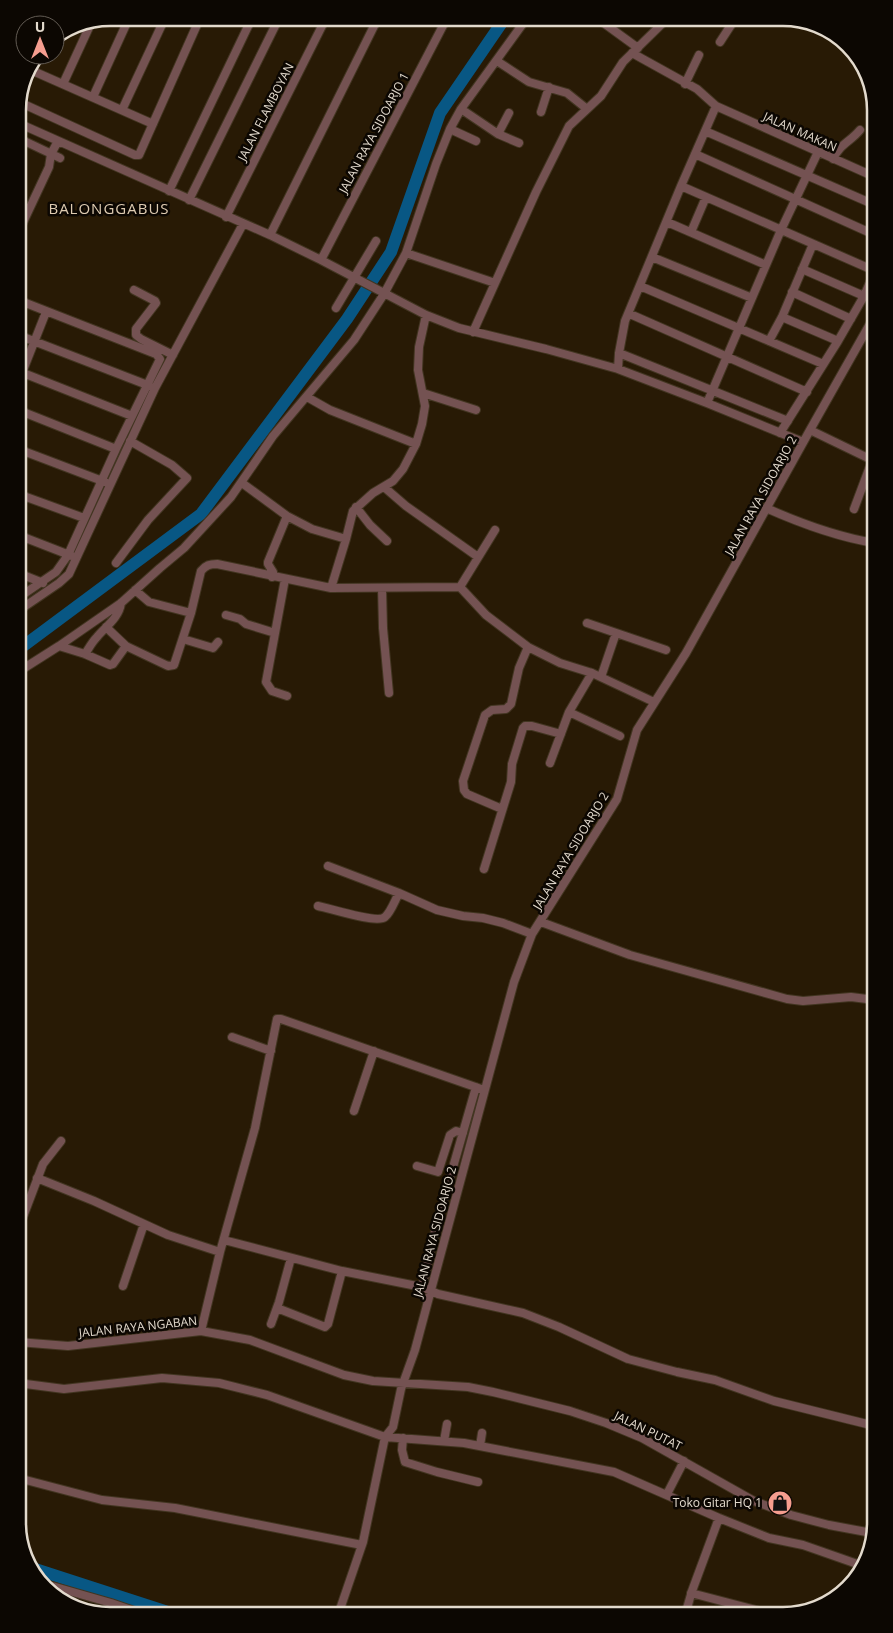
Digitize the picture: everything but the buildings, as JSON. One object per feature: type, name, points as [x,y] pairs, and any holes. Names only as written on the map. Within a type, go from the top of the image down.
[{"type":"street","points":[[93,97],[125,26]]},
{"type":"street","points":[[122,110],[161,26]]},
{"type":"street","points":[[26,105],[136,156],[139,154],[153,124],[196,26]]},
{"type":"street","points":[[169,191],[248,26]]},
{"type":"street","points":[[189,200],[275,26]]},
{"type":"street","name":"JALAN FLAMBOYAN","points":[[226,217],[322,26]]},
{"type":"street","points":[[270,235],[374,26]]},
{"type":"street","name":"JALAN RAYA SIDOARJO 1","points":[[321,260],[443,26]]},
{"type":"street","points":[[26,667],[121,603],[184,548],[217,514],[242,482],[273,436],[354,340],[406,253],[450,129],[461,109],[521,26]]},
{"type":"street","name":"JALAN MAKAN","points":[[607,26],[635,51],[699,91],[716,106],[867,173]]},
{"type":"street","points":[[473,332],[536,192],[569,126],[601,96],[623,62],[660,26]]},
{"type":"street","points":[[720,42],[730,26]]},
{"type":"street","points":[[63,84],[88,30]]},
{"type":"street","points":[[685,84],[699,55]]},
{"type":"street","points":[[497,61],[522,78],[566,93],[587,109]]},
{"type":"street","points":[[36,72],[153,124]]},
{"type":"street","points":[[541,112],[549,87]]},
{"type":"street","points":[[618,369],[625,321],[630,314],[694,154],[716,106]]},
{"type":"street","points":[[461,109],[498,134],[519,143]]},
{"type":"street","points":[[498,134],[509,113]]},
{"type":"street","points":[[26,126],[270,235],[426,315],[473,332],[546,348],[618,369],[798,440]]},
{"type":"street","points":[[450,129],[476,142]]},
{"type":"street","points":[[833,158],[840,146],[851,140],[860,130]]},
{"type":"street","points":[[705,131],[867,201]]},
{"type":"street","points":[[50,167],[51,154],[58,140]]},
{"type":"street","points":[[26,142],[60,158]]},
{"type":"street","points":[[26,209],[50,167],[60,158],[66,144]]},
{"type":"street","points":[[707,403],[781,230],[818,152]]},
{"type":"street","points":[[694,154],[867,231]]},
{"type":"street","points":[[681,186],[867,268]]},
{"type":"street","points":[[691,232],[706,197]]},
{"type":"street","points":[[667,222],[766,265]]},
{"type":"street","points":[[26,606],[66,578],[84,518],[132,416],[173,355],[243,224]]},
{"type":"street","points":[[336,308],[376,241]]},
{"type":"street","points":[[769,341],[782,316],[813,244]]},
{"type":"street","points":[[406,253],[495,283]]},
{"type":"street","points":[[652,257],[752,298]]},
{"type":"street","points":[[802,269],[864,296]]},
{"type":"street","points":[[640,286],[823,364]]},
{"type":"street","points":[[780,432],[807,392],[867,289]]},
{"type":"street","points":[[134,290],[156,303],[136,329],[136,335],[173,355]]},
{"type":"street","points":[[792,292],[851,319]]},
{"type":"street","points":[[26,303],[159,356],[159,362],[151,386],[130,441],[110,484],[72,556],[59,570],[26,593]]},
{"type":"street","points":[[26,359],[46,312]]},
{"type":"street","points":[[630,314],[807,392]]},
{"type":"street","points":[[331,588],[354,509],[373,493],[393,481],[403,469],[416,444],[425,406],[418,370],[419,347],[426,315]]},
{"type":"street","points":[[782,316],[838,341]]},
{"type":"street","name":"JALAN RAYA SIDOARJO 2","points":[[341,1607],[362,1546],[385,1437],[393,1427],[426,1289],[480,1088],[528,933],[541,922],[571,871],[617,800],[637,730],[650,700],[686,653],[766,508],[798,440],[810,430],[867,331]]},
{"type":"street","points":[[26,338],[151,386]]},
{"type":"street","points":[[619,353],[788,421]]},
{"type":"street","points":[[26,374],[132,416]]},
{"type":"street","points":[[423,393],[476,410]]},
{"type":"street","points":[[307,397],[330,410],[416,444]]},
{"type":"street","points":[[26,413],[116,449]]},
{"type":"street","points":[[810,430],[867,458]]},
{"type":"street","points":[[116,563],[148,520],[187,478],[172,465],[130,441]]},
{"type":"street","points":[[26,452],[110,484]]},
{"type":"street","points":[[854,509],[867,474]]},
{"type":"street","points":[[242,482],[287,516],[312,529],[346,539]]},
{"type":"street","points":[[384,487],[406,506],[478,557]]},
{"type":"street","points":[[26,497],[84,518]]},
{"type":"street","points":[[766,508],[803,524],[838,536],[867,541]]},
{"type":"street","points":[[354,509],[386,541]]},
{"type":"street","points":[[272,576],[273,572],[268,562],[287,516]]},
{"type":"street","points":[[460,587],[495,530]]},
{"type":"street","points":[[26,538],[72,556]]},
{"type":"street","points":[[106,627],[126,646],[170,666],[176,662],[184,639],[201,571],[210,564],[331,588],[460,587],[486,615],[528,647],[560,663],[592,672],[650,700]]},
{"type":"street","points":[[26,576],[42,583]]},
{"type":"street","points":[[285,579],[266,682],[272,691],[287,696]]},
{"type":"street","points":[[382,588],[383,628],[390,693]]},
{"type":"street","points":[[136,590],[149,602],[191,613]]},
{"type":"street","points":[[85,654],[96,638],[118,614],[121,603]]},
{"type":"street","points":[[226,615],[240,619],[246,624],[275,633]]},
{"type":"street","points":[[587,622],[666,650]]},
{"type":"street","points":[[601,677],[616,633]]},
{"type":"street","points":[[184,639],[213,648],[218,642]]},
{"type":"street","points":[[59,646],[108,664],[112,664],[126,646]]},
{"type":"street","points":[[502,809],[467,794],[464,790],[463,781],[485,715],[492,710],[506,709],[511,704],[519,668],[528,647]]},
{"type":"street","points":[[550,763],[569,712],[592,672]]},
{"type":"street","points":[[569,712],[620,736]]},
{"type":"street","points":[[484,869],[511,782],[512,764],[523,728],[525,726],[532,726],[560,734]]},
{"type":"street","points":[[328,866],[399,893],[437,910],[490,919],[528,933]]},
{"type":"street","points":[[318,906],[380,919],[385,917],[399,893]]},
{"type":"street","points":[[541,922],[630,955],[787,999],[851,997],[867,999]]},
{"type":"street","points":[[201,1331],[220,1252],[255,1128],[276,1020],[281,1018],[480,1088],[463,1133],[437,1223],[426,1289]]},
{"type":"street","points":[[232,1036],[271,1051]]},
{"type":"street","points":[[354,1111],[374,1051]]},
{"type":"street","points":[[417,1166],[440,1171],[450,1135],[456,1131],[463,1133]]},
{"type":"street","points":[[26,1208],[45,1161],[61,1141]]},
{"type":"street","points":[[37,1178],[168,1235],[220,1252]]},
{"type":"street","points":[[123,1286],[144,1224]]},
{"type":"street","points":[[224,1240],[291,1258],[426,1289],[438,1294],[523,1313],[559,1327],[628,1359],[715,1380],[774,1401],[867,1424]]},
{"type":"street","points":[[271,1324],[291,1258]]},
{"type":"street","points":[[277,1308],[326,1327],[342,1270]]},
{"type":"street","name":"JALAN RAYA NGABAN","points":[[26,1343],[68,1346],[201,1331],[250,1340],[344,1375],[401,1389]]},
{"type":"street","points":[[26,1385],[64,1389],[162,1378],[219,1383],[267,1395],[385,1437],[403,1438],[446,1432],[481,1439],[614,1472],[769,1538],[803,1545],[856,1564]]},
{"type":"street","name":"JALAN PUTAT","points":[[401,1389],[468,1387],[570,1411],[642,1438],[682,1465],[754,1501],[782,1512],[829,1525],[866,1532]]},
{"type":"street","points":[[403,1438],[402,1450],[406,1462],[478,1482]]},
{"type":"street","points":[[666,1494],[682,1465]]},
{"type":"street","points":[[26,1480],[102,1500],[175,1508],[362,1546]]},
{"type":"street","points":[[688,1607],[719,1518]]},
{"type":"street","points":[[57,1587],[123,1607]]},
{"type":"street","points":[[693,1594],[741,1607]]},
{"type":"waterway","points":[[26,644],[201,514],[347,319],[391,252],[440,113],[500,26]]},
{"type":"waterway","points":[[42,1571],[152,1607]]},
{"type":"place","name":"Toko Gitar HQ 1","points":[[780,1503]]},
{"type":"district","name":"BALONGGABUS","points":[[109,209]]}]
